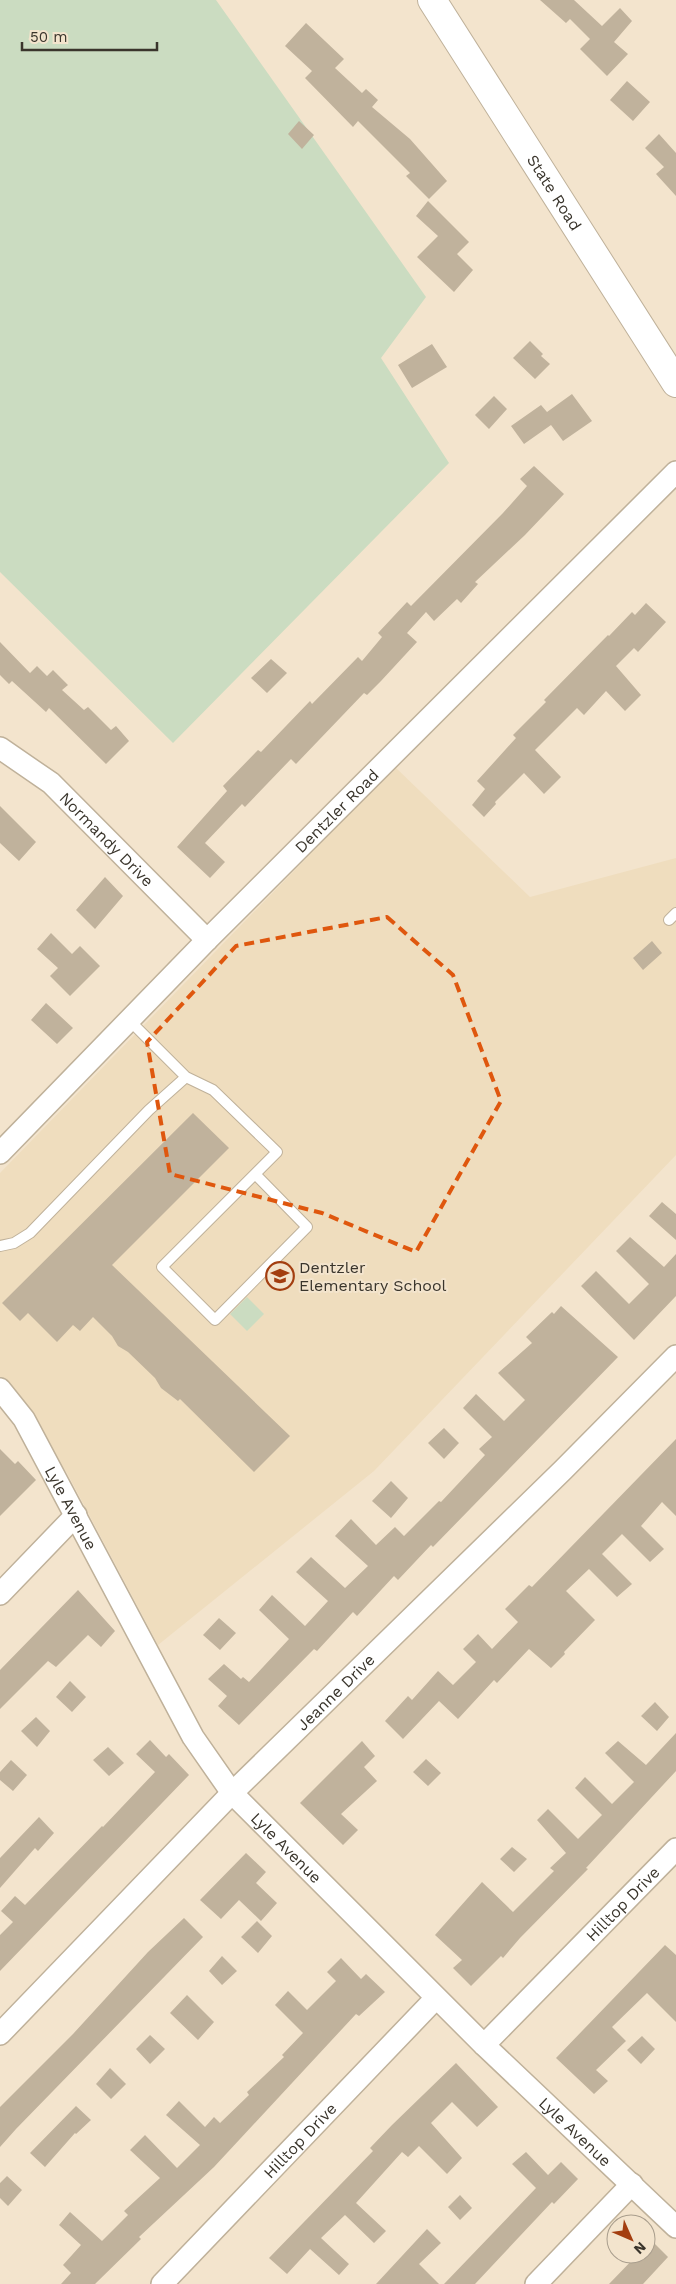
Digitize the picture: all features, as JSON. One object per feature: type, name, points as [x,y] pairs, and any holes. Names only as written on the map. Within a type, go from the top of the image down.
[{"type":"main road","name":"State Road","points":[[432,0],[676,383]]},
{"type":"street","name":"Dentzler Road","points":[[0,1153],[207,940],[676,472]]},
{"type":"street","name":"Normandy Drive","points":[[0,748],[51,783],[207,940]]},
{"type":"street","name":"Jeanne Drive","points":[[0,2034],[232,1793],[563,1470],[676,1356]]},
{"type":"street","name":"Lyle Avenue","points":[[0,1389],[24,1419],[193,1737],[232,1793],[484,2045],[676,2227]]},
{"type":"street","points":[[0,1594],[76,1515]]},
{"type":"street","name":"Hilltop Drive","points":[[484,2045],[676,1849]]},
{"type":"street","name":"Hilltop Drive","points":[[162,2284],[436,1998]]},
{"type":"street","points":[[536,2284],[632,2184]]},
{"type":"lane","points":[[129,1020],[186,1077],[213,1090],[277,1152],[255,1174],[162,1267],[215,1320],[307,1227],[255,1174]]},
{"type":"lane","points":[[0,1246],[14,1243],[30,1233],[149,1110],[186,1077]]},
{"type":"highlighted area","points":[[387,917],[453,975],[501,1101],[416,1252],[322,1213],[170,1174],[147,1042],[236,946]]},
{"type":"shaded area","name":"Dentzler Elementary School","points":[[395,767],[530,897],[676,858],[676,1155],[374,1471],[158,1645],[67,1473],[0,1379],[0,1173]]},
{"type":"green space","points":[[0,0],[216,0],[426,297],[381,358],[449,463],[173,743],[0,572]]},
{"type":"green space","points":[[247,1297],[264,1314],[247,1331],[230,1314]]},
{"type":"building","points":[[540,0],[574,0],[602,26],[620,8],[632,21],[614,42],[628,54],[607,76],[580,49],[590,39],[570,19],[566,23]]},
{"type":"building","points":[[306,23],[344,59],[335,68],[362,93],[366,89],[378,100],[372,107],[410,139],[447,181],[429,199],[406,176],[410,173],[358,121],[353,127],[305,78],[312,71],[285,46]]},
{"type":"building","points":[[627,81],[650,102],[633,121],[610,100]]},
{"type":"building","points":[[299,121],[314,135],[302,149],[288,134]]},
{"type":"building","points":[[659,134],[676,153],[676,196],[656,174],[664,167],[645,148]]},
{"type":"building","points":[[428,201],[469,242],[457,254],[473,270],[454,292],[417,257],[438,236],[416,216]]},
{"type":"building","points":[[530,341],[543,354],[541,356],[550,364],[535,379],[513,358]]},
{"type":"building","points":[[432,344],[447,367],[412,388],[398,365]]},
{"type":"building","points":[[572,394],[592,421],[563,441],[551,425],[524,444],[511,426],[541,405],[547,412]]},
{"type":"building","points":[[494,396],[507,409],[489,429],[475,415]]},
{"type":"building","points":[[534,466],[564,494],[525,535],[475,582],[478,584],[461,603],[457,599],[434,621],[426,612],[407,633],[417,642],[381,681],[367,695],[364,693],[296,764],[291,759],[245,807],[242,804],[205,843],[225,862],[210,878],[177,847],[227,791],[223,786],[258,750],[261,752],[310,701],[312,704],[358,657],[362,661],[382,637],[378,633],[407,602],[411,606],[503,513],[527,486],[520,479]]},
{"type":"building","points":[[646,603],[666,622],[638,652],[634,648],[616,666],[641,695],[625,711],[606,691],[584,715],[577,708],[535,750],[561,777],[544,794],[524,773],[495,802],[496,804],[484,817],[472,805],[485,789],[477,781],[516,738],[513,735],[546,702],[544,700],[632,612],[635,615]]},
{"type":"building","points":[[0,642],[30,673],[37,666],[47,676],[53,670],[68,685],[62,690],[84,710],[88,707],[111,730],[116,726],[129,741],[106,764],[49,708],[46,712],[12,681],[9,684],[0,675]]},
{"type":"building","points":[[271,659],[287,673],[267,693],[251,678]]},
{"type":"building","points":[[0,806],[36,842],[19,861],[0,843]]},
{"type":"building","points":[[105,877],[123,896],[95,929],[76,910]]},
{"type":"building","points":[[51,933],[72,954],[80,946],[100,966],[70,996],[50,976],[58,968],[37,949]]},
{"type":"building","points":[[652,941],[662,953],[643,970],[633,958]]},
{"type":"building","points":[[46,1003],[73,1028],[57,1044],[31,1020]]},
{"type":"building","points":[[193,1113],[229,1148],[112,1265],[290,1436],[254,1472],[180,1399],[178,1401],[161,1388],[155,1378],[128,1352],[118,1346],[112,1336],[93,1317],[80,1331],[73,1325],[57,1342],[28,1313],[20,1321],[2,1303]]},
{"type":"building","points":[[662,1202],[676,1214],[676,1240],[649,1216]]},
{"type":"building","points":[[630,1237],[664,1267],[676,1254],[676,1296],[634,1340],[581,1286],[596,1271],[629,1304],[649,1284],[616,1251]]},
{"type":"building","points":[[561,1306],[618,1357],[433,1547],[431,1545],[398,1580],[394,1576],[357,1616],[353,1612],[317,1651],[314,1649],[239,1725],[218,1706],[227,1696],[208,1679],[224,1664],[241,1679],[243,1677],[249,1682],[289,1639],[259,1610],[272,1595],[305,1626],[328,1601],[296,1572],[311,1557],[345,1588],[368,1566],[335,1536],[351,1519],[376,1545],[395,1527],[404,1536],[439,1501],[441,1502],[485,1455],[479,1449],[492,1437],[463,1408],[476,1394],[504,1421],[525,1400],[498,1373],[532,1343],[526,1337]]},
{"type":"building","points":[[444,1428],[459,1443],[444,1459],[428,1443]]},
{"type":"building","points":[[676,1439],[676,1516],[662,1502],[641,1526],[664,1549],[650,1562],[622,1534],[602,1554],[632,1584],[617,1597],[589,1569],[566,1591],[595,1620],[551,1668],[529,1649],[497,1683],[494,1680],[458,1719],[439,1701],[403,1739],[385,1721],[408,1696],[412,1700],[438,1671],[453,1685],[476,1662],[463,1649],[478,1634],[492,1649],[518,1622],[505,1609],[529,1585],[532,1587]]},
{"type":"building","points":[[0,1449],[15,1464],[18,1461],[36,1480],[0,1516]]},
{"type":"building","points":[[391,1481],[408,1498],[391,1518],[372,1501]]},
{"type":"building","points":[[78,1590],[115,1631],[101,1647],[88,1635],[56,1667],[48,1661],[0,1709],[0,1670]]},
{"type":"building","points":[[219,1618],[236,1633],[220,1650],[203,1635]]},
{"type":"building","points":[[70,1681],[86,1697],[72,1712],[56,1697]]},
{"type":"building","points":[[655,1702],[669,1717],[657,1731],[641,1716]]},
{"type":"building","points":[[36,1717],[50,1731],[37,1747],[21,1731]]},
{"type":"building","points":[[676,1733],[676,1771],[586,1868],[588,1869],[520,1938],[503,1958],[501,1956],[471,1986],[453,1968],[462,1960],[435,1935],[482,1882],[513,1912],[554,1871],[550,1868],[566,1853],[537,1820],[548,1809],[578,1839],[602,1815],[575,1788],[585,1777],[612,1804],[634,1782],[605,1753],[618,1741],[646,1765]]},
{"type":"building","points":[[150,1740],[166,1757],[169,1754],[189,1775],[0,1971],[0,1935],[13,1922],[1,1911],[15,1896],[25,1905],[155,1772],[136,1754]]},
{"type":"building","points":[[362,1741],[375,1756],[364,1767],[377,1781],[341,1814],[358,1830],[343,1845],[300,1803]]},
{"type":"building","points":[[108,1747],[124,1763],[109,1776],[93,1760]]},
{"type":"building","points":[[426,1759],[441,1773],[428,1786],[413,1772]]},
{"type":"building","points":[[11,1760],[27,1775],[13,1791],[0,1780],[0,1772]]},
{"type":"building","points":[[39,1817],[54,1833],[38,1851],[35,1848],[0,1888],[0,1858]]},
{"type":"building","points":[[512,1847],[527,1859],[514,1872],[500,1859]]},
{"type":"building","points":[[246,1853],[266,1872],[256,1883],[277,1903],[261,1921],[239,1900],[221,1919],[200,1900]]},
{"type":"building","points":[[184,1918],[203,1937],[0,2147],[0,2107],[73,2034],[148,1952]]},
{"type":"building","points":[[257,1921],[272,1936],[258,1953],[241,1937]]},
{"type":"building","points":[[665,1945],[676,1955],[676,2022],[647,1993],[612,2027],[626,2041],[596,2070],[608,2081],[594,2094],[556,2058]]},
{"type":"building","points":[[222,1956],[237,1971],[222,1985],[209,1971]]},
{"type":"building","points":[[341,1958],[361,1979],[366,1974],[385,1992],[359,2016],[356,2014],[214,2167],[139,2237],[141,2239],[95,2284],[61,2284],[71,2273],[63,2265],[81,2245],[59,2225],[70,2212],[102,2241],[128,2215],[124,2211],[160,2178],[130,2150],[145,2135],[177,2168],[200,2145],[166,2115],[179,2101],[205,2127],[214,2117],[220,2123],[249,2095],[247,2092],[284,2057],[282,2055],[303,2033],[275,2005],[288,1991],[307,2010],[336,1981],[327,1972]]},
{"type":"building","points":[[187,1995],[214,2022],[198,2040],[170,2013]]},
{"type":"building","points":[[150,2035],[165,2049],[150,2064],[136,2049]]},
{"type":"building","points":[[642,2036],[655,2049],[641,2064],[627,2050]]},
{"type":"building","points":[[456,2063],[498,2107],[477,2127],[452,2102],[431,2123],[462,2158],[447,2174],[419,2146],[408,2157],[402,2152],[356,2203],[386,2231],[374,2243],[345,2215],[321,2238],[349,2264],[339,2275],[310,2249],[287,2274],[269,2258],[373,2151],[370,2148],[392,2125]]},
{"type":"building","points":[[110,2068],[126,2084],[111,2099],[96,2084]]},
{"type":"building","points":[[76,2106],[91,2120],[75,2133],[45,2167],[30,2153]]},
{"type":"building","points":[[526,2152],[548,2175],[561,2162],[578,2179],[554,2204],[552,2202],[475,2284],[444,2284],[536,2188],[512,2164]]},
{"type":"building","points":[[7,2176],[22,2190],[8,2206],[0,2198],[0,2183]]},
{"type":"building","points":[[460,2195],[472,2208],[460,2220],[448,2207]]},
{"type":"building","points":[[427,2229],[441,2243],[419,2264],[439,2284],[376,2284]]},
{"type":"building","points":[[656,2245],[668,2257],[643,2284],[609,2284],[628,2264],[656,2264]]},
{"type":"place","name":"Dentzler Elementary School","points":[[280,1276]]}]
